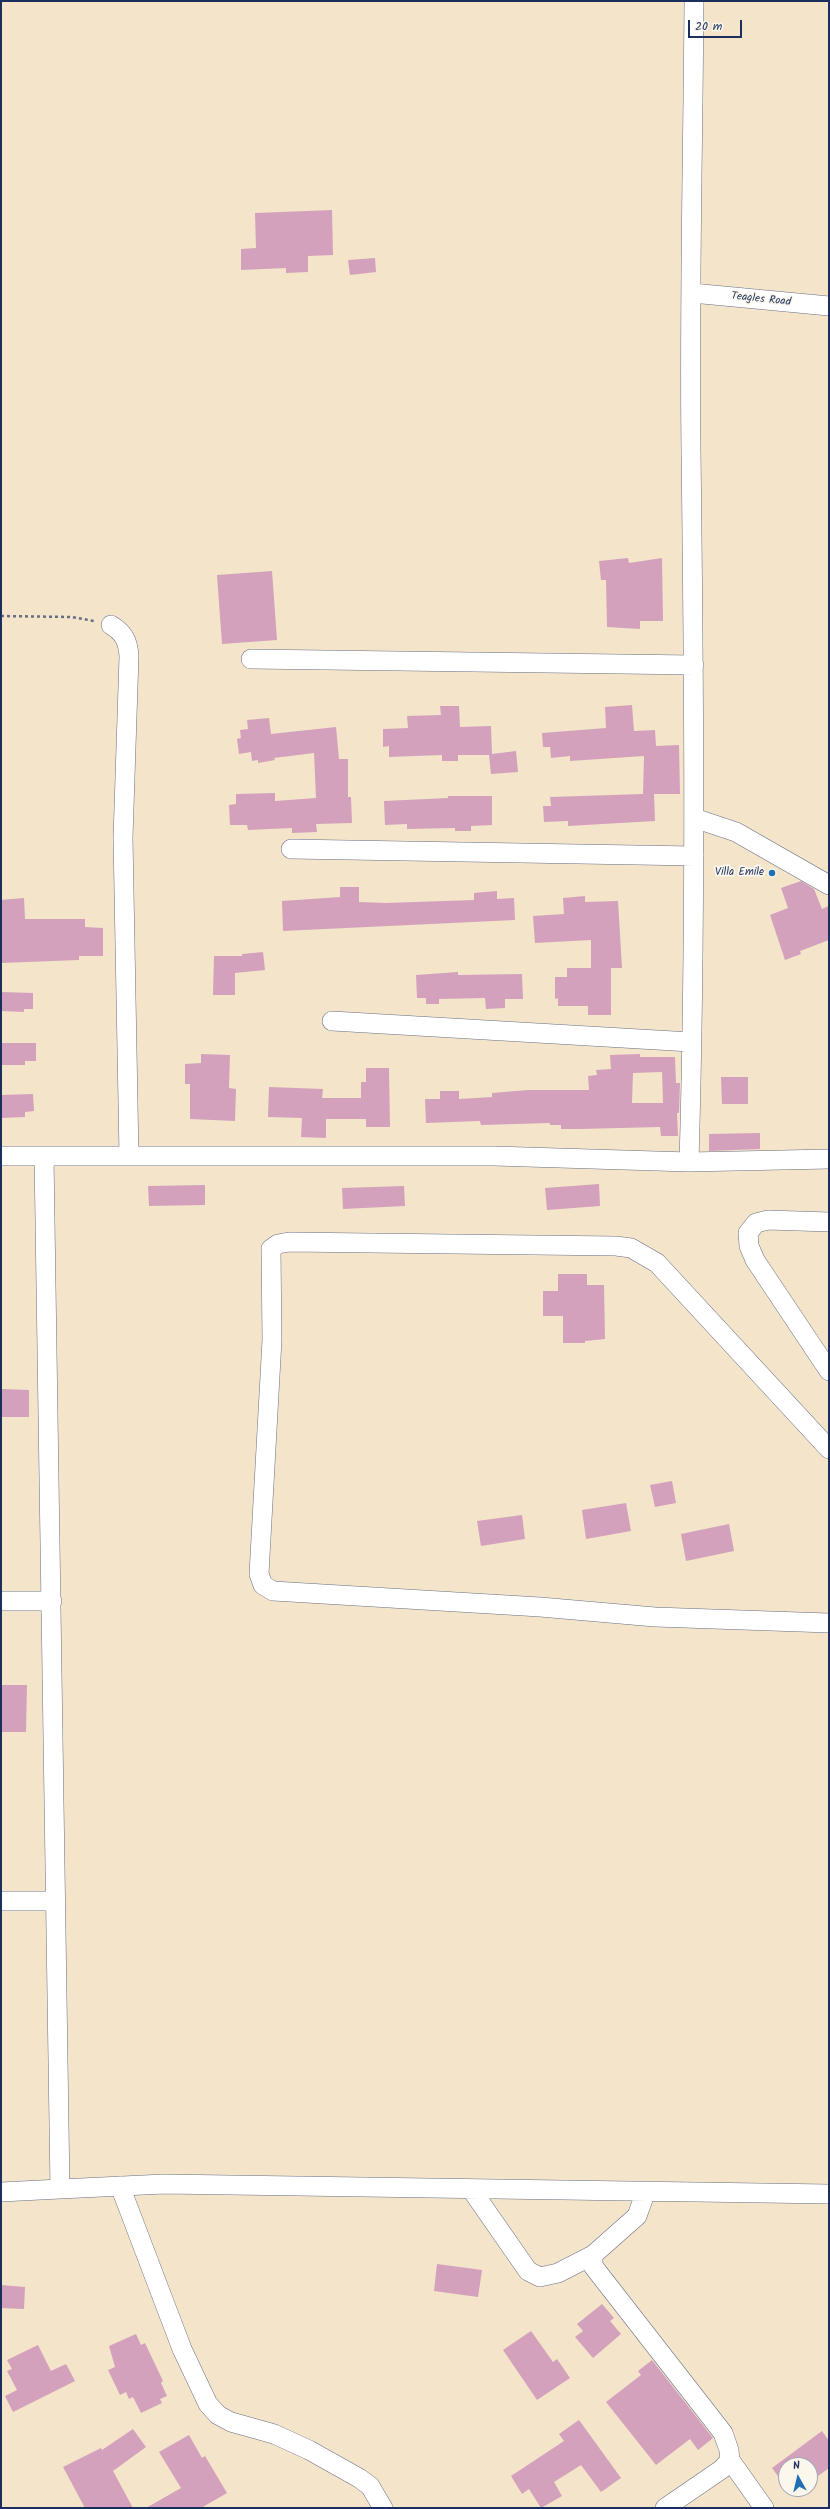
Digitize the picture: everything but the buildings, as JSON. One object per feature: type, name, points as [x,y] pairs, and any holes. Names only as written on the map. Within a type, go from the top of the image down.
[{"type":"street","points":[[689,1162],[694,856],[694,665],[691,450],[694,1]]},
{"type":"street","name":"Teagles Road","points":[[692,293],[829,306]]},
{"type":"street","points":[[111,625],[120,631],[128,642],[129,656],[123,838],[129,1156]]},
{"type":"street","points":[[251,659],[694,665]]},
{"type":"street","points":[[694,818],[736,832],[829,885]]},
{"type":"street","points":[[291,850],[694,856]]},
{"type":"street","points":[[332,1022],[691,1042]]},
{"type":"street","points":[[1,1156],[494,1156],[689,1162],[829,1159]]},
{"type":"street","points":[[44,1156],[60,2189]]},
{"type":"street","points":[[829,1222],[768,1220],[756,1223],[748,1233],[749,1246],[755,1260],[829,1371]]},
{"type":"street","points":[[829,1449],[657,1263],[631,1248],[616,1246],[289,1242],[278,1244],[271,1249],[273,1333],[259,1574],[263,1585],[273,1591],[540,1607],[655,1617],[829,1623]]},
{"type":"street","points":[[1,1601],[52,1601]]},
{"type":"street","points":[[1,1901],[56,1902]]},
{"type":"street","points":[[1,2192],[164,2184],[829,2194]]},
{"type":"street","points":[[120,2186],[182,2349],[208,2404],[218,2416],[231,2422],[274,2434],[309,2450],[359,2478],[370,2486],[383,2508]]},
{"type":"street","points":[[471,2189],[528,2271],[540,2277],[558,2273],[593,2255],[636,2216],[646,2191]]},
{"type":"street","points":[[593,2255],[593,2266],[723,2433],[729,2450],[730,2460],[764,2508]]},
{"type":"street","points":[[665,2508],[722,2469],[730,2460]]},
{"type":"path","points":[[1,616],[72,617],[111,625]]},
{"type":"place","name":"Villa Emile","points":[[772,873]]}]
